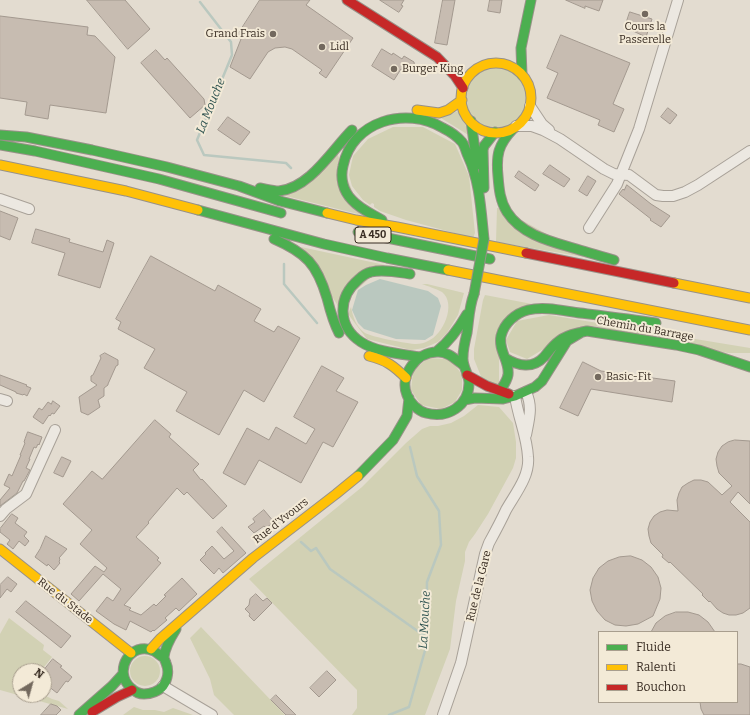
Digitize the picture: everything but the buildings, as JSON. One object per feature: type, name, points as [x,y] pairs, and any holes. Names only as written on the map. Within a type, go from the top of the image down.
[{"type":"main road","points":[[347,0],[437,57],[457,66]]},
{"type":"main road","points":[[502,64],[510,52],[523,0]]},
{"type":"main road","points":[[522,74],[522,48],[531,0]]},
{"type":"main road","points":[[437,57],[455,76],[463,88]]},
{"type":"main road","points":[[494,63],[509,66],[522,74],[529,86],[531,99],[526,115],[520,123],[503,132],[495,132],[484,130],[471,121],[465,111],[462,100],[463,88],[469,76],[479,68],[494,63]]},
{"type":"main road","points":[[468,68],[479,68]]},
{"type":"main road","points":[[239,186],[277,191],[289,189],[300,184],[313,174],[345,136],[355,127],[372,117],[394,110],[405,109],[439,113],[448,110],[462,100]]},
{"type":"main road","points":[[397,227],[367,212],[357,205],[348,195],[344,186],[342,172],[344,160],[351,146],[361,134],[373,127],[390,120],[407,117],[423,119],[439,125],[452,133],[462,142],[474,169],[481,200],[484,239]]},
{"type":"main road","points":[[471,121],[477,167],[485,203]]},
{"type":"main road","points":[[514,127],[503,139],[497,154],[502,201],[510,216],[522,227],[538,236],[625,263]]},
{"type":"main road","points":[[0,129],[26,137]]},
{"type":"main road","points":[[437,351],[449,341],[461,325],[469,310],[474,294],[484,239],[485,203],[483,150],[484,146],[495,132]]},
{"type":"main road","points":[[0,135],[26,137],[137,160],[239,186],[280,201],[356,220],[750,297]]},
{"type":"main road","points":[[0,145],[35,151],[159,179],[292,216]]},
{"type":"main road","name":"A 450","points":[[0,165],[126,191],[324,244],[387,258],[750,330]]},
{"type":"main road","points":[[223,216],[237,226],[293,248],[310,261],[320,278],[337,329],[343,339]]},
{"type":"main road","name":"A 450","points":[[346,229],[501,261]]},
{"type":"main road","points":[[647,268],[750,297]]},
{"type":"main road","points":[[420,357],[373,348],[361,342],[347,327],[343,317],[343,308],[349,289],[355,282],[369,272],[387,270],[421,276]]},
{"type":"main road","points":[[466,285],[481,288]]},
{"type":"main road","points":[[492,398],[500,391],[508,379],[505,358],[500,345],[503,330],[507,323],[520,313],[537,309],[660,323],[542,300]]},
{"type":"main road","points":[[463,365],[469,310]]},
{"type":"main road","points":[[690,327],[750,337]]},
{"type":"main road","name":"Chemin du Barrage","points":[[464,400],[475,398],[503,399],[526,392],[535,387],[542,381],[567,341],[582,332],[587,331],[699,350],[750,367]]},
{"type":"main road","points":[[505,358],[524,366],[532,364],[540,361],[559,340],[570,334],[582,332]]},
{"type":"main road","points":[[437,351],[446,352],[458,359],[468,375],[468,392],[464,400],[459,406],[446,414],[427,413],[420,410],[414,405],[406,392],[406,378],[413,363],[428,352],[437,351]]},
{"type":"main road","points":[[361,353],[388,362],[406,378]]},
{"type":"main road","points":[[468,375],[478,383],[515,396]]},
{"type":"main road","points":[[393,440],[407,416],[409,398]]},
{"type":"main road","points":[[393,440],[427,413]]},
{"type":"main road","name":"Rue d'Yvours","points":[[151,649],[160,639],[253,558],[354,479],[393,440]]},
{"type":"main road","name":"Rue du Stade","points":[[2,554],[131,653]]},
{"type":"main road","points":[[164,658],[168,644],[182,620]]},
{"type":"main road","points":[[141,649],[151,649],[158,652],[164,658],[168,669],[168,675],[163,686],[154,692],[149,694],[137,693],[126,684],[122,675],[123,665],[131,653],[141,649]]},
{"type":"main road","points":[[79,715],[112,686],[122,675]]},
{"type":"main road","points":[[88,715],[117,696],[132,690]]},
{"type":"street","points":[[589,228],[622,174],[639,129],[678,0]]},
{"type":"street","points":[[530,106],[542,124],[560,139],[604,169],[614,174],[629,175],[656,194],[663,196],[673,196],[685,192],[750,151]]},
{"type":"street","points":[[514,127],[532,126],[560,139]]},
{"type":"street","points":[[0,199],[29,209]]},
{"type":"street","name":"Rue de la Gare","points":[[525,439],[531,410],[526,392]]},
{"type":"street","name":"Rue de la Gare","points":[[443,715],[461,663],[485,554],[523,482],[527,470],[528,456],[515,396]]},
{"type":"street","points":[[0,516],[6,509],[26,494],[55,430]]},
{"type":"street","points":[[163,686],[212,715]]},
{"type":"green space","points":[[496,68],[513,73],[521,81],[526,98],[521,115],[513,123],[496,128],[479,123],[471,115],[466,98],[471,81],[479,73]]},
{"type":"green space","points":[[458,111],[469,133],[470,136],[441,118]]},
{"type":"green space","points":[[393,127],[423,127],[455,144],[469,176],[475,233],[473,238],[406,220],[380,211],[374,207],[374,204],[372,203],[370,205],[363,200],[352,186],[349,175],[353,156],[368,139]]},
{"type":"green space","points":[[337,153],[362,215],[282,195]]},
{"type":"green space","points":[[497,208],[500,208],[590,258],[496,242]]},
{"type":"green space","points":[[301,247],[385,265],[338,306]]},
{"type":"green space","points":[[422,284],[464,293],[458,315],[447,333],[438,342],[424,348],[411,350],[367,339],[348,314],[351,307],[357,325],[362,331],[369,335],[412,344],[425,342],[434,338],[443,326],[448,311],[448,304],[446,297],[442,292]]},
{"type":"green space","points":[[485,295],[532,304],[517,309],[499,356],[499,387],[482,379],[474,359],[474,349]]},
{"type":"green space","points":[[549,315],[750,348],[750,353],[728,353],[594,326],[542,350],[527,359],[510,352],[506,340],[517,321]]},
{"type":"green space","points":[[428,358],[448,359],[453,362],[462,375],[462,390],[455,402],[441,409],[421,405],[411,390],[413,371]]},
{"type":"green space","points":[[478,405],[499,407],[513,423],[516,442],[516,458],[513,468],[488,514],[469,542],[465,552],[465,561],[456,601],[450,649],[425,715],[352,715],[357,708],[357,690],[249,579],[362,487],[422,429],[430,426],[451,423],[464,416]]},
{"type":"green space","points":[[9,618],[44,645],[43,650],[52,657],[47,663],[12,663],[12,693],[0,690],[0,634]]},
{"type":"green space","points":[[201,627],[285,715],[234,715],[214,695],[210,679],[190,638]]},
{"type":"green space","points":[[145,656],[156,660],[160,671],[156,682],[145,686],[134,682],[130,671],[134,660]]},
{"type":"green space","points":[[52,699],[59,701],[68,709],[47,703],[52,703]]},
{"type":"green space","points":[[134,707],[143,710],[164,712],[173,708],[193,715],[123,715]]},
{"type":"shaded area","points":[[380,279],[428,291],[438,298],[441,306],[433,335],[425,340],[396,339],[364,329],[358,323],[352,310],[358,290]]},
{"type":"waterway","name":"La Mouche","points":[[200,2],[231,42],[232,55],[197,140],[204,155],[286,163],[291,168]]},
{"type":"waterway","name":"La Mouche","points":[[284,264],[284,284],[317,323]]},
{"type":"waterway","name":"La Mouche","points":[[389,715],[409,707],[426,647],[427,582],[441,545],[439,511],[417,476],[410,447]]},
{"type":"waterway","points":[[301,542],[311,551],[316,548],[330,569],[426,637]]},
{"type":"traffic: fast","points":[[522,75],[521,48],[531,0]]},
{"type":"traffic: fast","points":[[382,220],[359,206],[346,193],[343,184],[343,166],[348,151],[357,138],[369,128],[382,122],[397,118],[413,118],[428,121],[443,128],[450,132],[463,144],[478,186],[484,239]]},
{"type":"traffic: fast","points":[[471,121],[477,165]]},
{"type":"traffic: fast","points":[[513,129],[501,145],[497,162],[500,195],[507,212],[513,220],[536,236],[614,260]]},
{"type":"traffic: fast","points":[[260,188],[279,191],[301,183],[320,167],[352,130]]},
{"type":"traffic: fast","points":[[484,188],[483,150],[484,146],[495,132]]},
{"type":"traffic: fast","points":[[0,135],[26,137],[167,167],[239,186],[280,201],[327,213]]},
{"type":"traffic: fast","points":[[0,145],[35,151],[159,179],[281,213]]},
{"type":"traffic: fast","points":[[198,210],[324,244],[448,270]]},
{"type":"traffic: fast","points":[[358,232],[490,259]]},
{"type":"traffic: fast","points":[[274,239],[294,249],[309,261],[314,268],[323,286],[333,320],[339,333]]},
{"type":"traffic: fast","points":[[474,294],[484,239]]},
{"type":"traffic: fast","points":[[410,274],[390,271],[371,272],[365,274],[351,287],[346,295],[343,312],[344,321],[353,336],[367,345],[397,354],[420,357]]},
{"type":"traffic: fast","points":[[463,365],[451,356],[441,352],[429,353],[422,356],[411,366],[405,380],[405,388],[410,401],[417,409],[423,412],[442,414],[455,409],[465,398],[469,383],[463,360],[463,354],[470,308],[474,294]]},
{"type":"traffic: fast","points":[[500,391],[508,375],[507,365],[501,346],[501,336],[511,319],[524,311],[548,309],[656,323]]},
{"type":"traffic: fast","points":[[437,351],[454,334],[467,314]]},
{"type":"traffic: fast","points":[[464,400],[475,398],[503,399],[515,396],[535,387],[542,381],[567,341],[582,332],[587,331],[699,350],[750,367]]},
{"type":"traffic: fast","points":[[505,358],[515,363],[530,365],[540,361],[553,346],[564,337],[582,332]]},
{"type":"traffic: fast","points":[[358,476],[393,440],[407,416],[409,398]]},
{"type":"traffic: fast","points":[[164,658],[154,651],[146,649],[138,650],[132,653],[127,659],[123,674],[132,689],[140,694],[147,694],[157,691],[165,683],[168,674],[168,669],[164,658],[165,653],[168,642],[176,629]]},
{"type":"traffic: fast","points":[[79,715],[112,686],[122,675]]},
{"type":"traffic: slow","points":[[496,63],[515,69],[525,79],[531,98],[525,117],[515,127],[496,133],[477,127],[467,117],[461,98],[467,79],[477,69],[496,63]]},
{"type":"traffic: slow","points":[[417,110],[439,113],[448,110],[462,100]]},
{"type":"traffic: slow","points":[[0,165],[126,191],[198,210]]},
{"type":"traffic: slow","points":[[327,213],[526,253]]},
{"type":"traffic: slow","points":[[448,270],[750,330]]},
{"type":"traffic: slow","points":[[674,283],[750,298]]},
{"type":"traffic: slow","points":[[369,356],[380,359],[389,364],[406,378]]},
{"type":"traffic: slow","points":[[151,649],[160,639],[253,558],[358,476]]},
{"type":"traffic: slow","points":[[0,549],[131,653]]},
{"type":"traffic: jam","points":[[347,0],[437,57],[455,76],[463,88]]},
{"type":"traffic: jam","points":[[526,253],[674,283]]},
{"type":"traffic: jam","points":[[467,375],[487,386],[509,394]]},
{"type":"traffic: jam","points":[[92,712],[132,690]]},
{"type":"place","name":"Cours la Passerelle","points":[[645,14]]},
{"type":"place","name":"Grand Frais","points":[[273,34]]},
{"type":"place","name":"Lidl","points":[[322,47]]},
{"type":"place","name":"Burger King","points":[[394,69]]},
{"type":"place","name":"Basic-Fit","points":[[598,377]]}]
